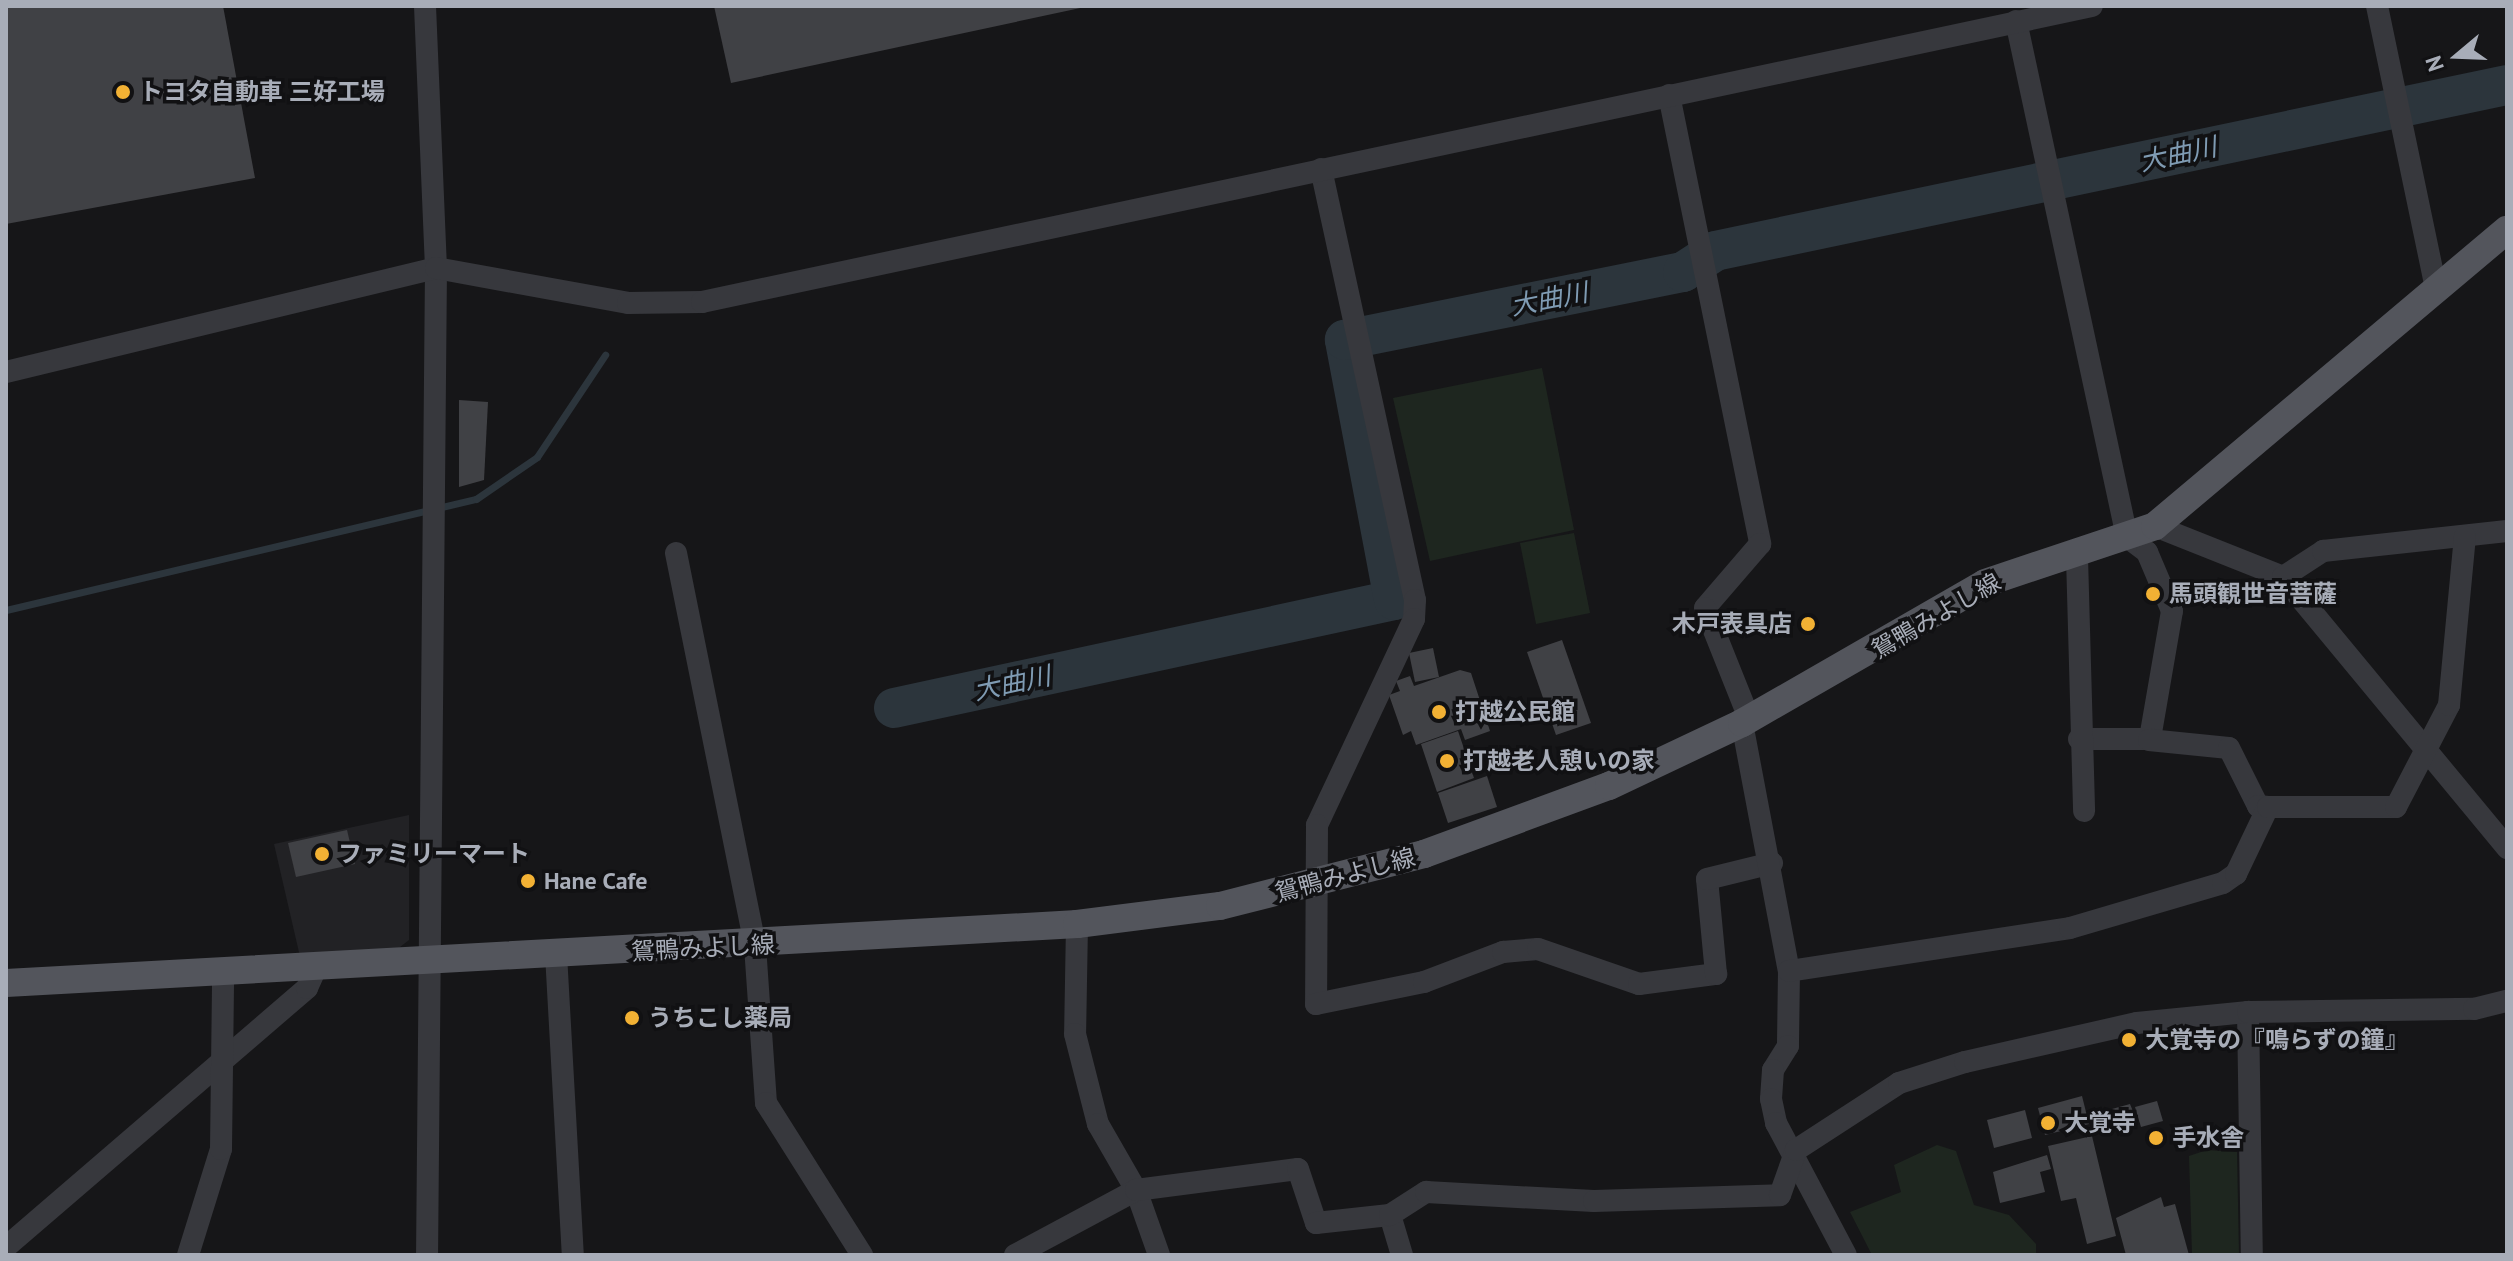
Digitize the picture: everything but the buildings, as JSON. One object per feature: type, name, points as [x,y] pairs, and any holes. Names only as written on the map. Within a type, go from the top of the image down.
[{"type":"main road","name":"鴛鴨みよし線","points":[[6,983],[223,975],[556,954],[755,946],[1077,924],[1312,886],[1530,816],[1746,720],[1985,583],[2077,557],[2155,526],[2507,230]]},
{"type":"street","points":[[425,6],[436,268],[427,1255]]},
{"type":"street","points":[[6,372],[436,268],[628,303],[702,302],[2092,6]]},
{"type":"street","points":[[2377,6],[2436,288]]},
{"type":"street","points":[[2016,21],[2127,537],[2147,552],[2172,611],[2149,740]]},
{"type":"street","points":[[1669,95],[1760,544],[1705,608],[1746,720],[1789,971],[1788,1046],[1773,1070],[1771,1099],[1776,1123],[1796,1150],[1846,1255]]},
{"type":"street","points":[[1321,169],[1415,600],[1414,619],[1317,825],[1312,886],[1316,1004],[1527,950],[1639,984],[1716,974],[1707,879],[1772,863]]},
{"type":"street","points":[[2155,526],[2283,577],[2430,748],[2507,848]]},
{"type":"street","points":[[2283,577],[2323,551],[2507,531]]},
{"type":"street","points":[[2079,739],[2149,740],[2229,748],[2258,806],[2396,807],[2430,748],[2449,705],[2465,537]]},
{"type":"street","points":[[676,553],[755,946],[766,1103],[862,1255]]},
{"type":"street","points":[[2077,557],[2079,739],[2084,811]]},
{"type":"street","points":[[1789,971],[2070,928],[2223,883],[2236,874],[2268,807]]},
{"type":"street","points":[[1077,924],[1075,1034],[1098,1124],[1136,1190],[1159,1255]]},
{"type":"street","points":[[556,954],[573,1255]]},
{"type":"street","points":[[6,1247],[307,988],[316,968]]},
{"type":"street","points":[[188,1255],[221,1149],[223,975]]},
{"type":"street","points":[[1015,1255],[1136,1190],[1298,1169],[1316,1223],[1390,1215],[1426,1192],[1594,1201],[1780,1195],[1796,1150],[1899,1083],[1965,1062],[2137,1023],[2248,1012],[2474,1009],[2507,1001]]},
{"type":"street","points":[[2248,1012],[2252,1255]]},
{"type":"street","points":[[1390,1215],[1402,1255]]},
{"type":"shaded area","points":[[1542,368],[1574,530],[1430,561],[1393,398]]},
{"type":"shaded area","points":[[1574,533],[1590,613],[1536,624],[1520,543]]},
{"type":"shaded area","points":[[409,815],[409,940],[390,955],[301,961],[274,844]]},
{"type":"shaded area","points":[[1937,1145],[1956,1151],[1974,1205],[2009,1215],[2036,1244],[2036,1255],[1872,1255],[1850,1212],[1901,1192],[1894,1165]]},
{"type":"shaded area","points":[[2207,1150],[2237,1152],[2239,1255],[2192,1255],[2189,1156]]},
{"type":"waterway","name":"大曲川","points":[[894,708],[1394,600],[1345,340],[1683,272],[1715,251],[2507,85]]},
{"type":"waterway","points":[[6,610],[476,499],[537,457],[605,355]]},
{"type":"place","name":"トヨタ自動車 三好工場","points":[[123,92]]},
{"type":"place","name":"馬頭観世音菩薩","points":[[2153,594]]},
{"type":"place","name":"木戸表具店","points":[[1808,624]]},
{"type":"place","name":"打越公民館","points":[[1439,712]]},
{"type":"place","name":"打越老人憩いの家","points":[[1447,761]]},
{"type":"place","name":"ファミリーマート","points":[[322,854]]},
{"type":"place","name":"Hane Cafe","points":[[528,881]]},
{"type":"place","name":"うちこし薬局","points":[[632,1018]]},
{"type":"place","name":"大覚寺の『鳴らずの鐘』","points":[[2129,1040]]},
{"type":"place","name":"大覚寺","points":[[2048,1123]]},
{"type":"place","name":"手水舎","points":[[2156,1138]]}]
